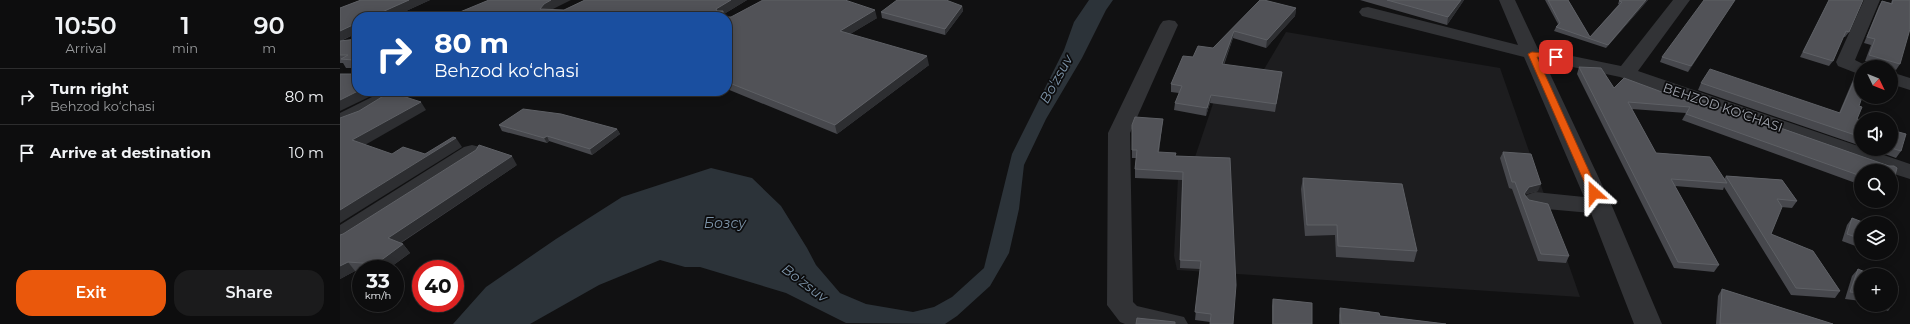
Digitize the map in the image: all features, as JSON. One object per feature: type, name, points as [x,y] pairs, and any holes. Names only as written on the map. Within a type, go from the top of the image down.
[{"type":"street","points":[[1507,0],[1600,206],[1648,324]]},
{"type":"street","points":[[1626,73],[1682,0]]},
{"type":"street","points":[[1854,66],[1845,62],[1872,0]]},
{"type":"street","name":"BEHZOD KO‘CHASI","points":[[1368,12],[1532,54],[1556,57],[1626,73],[1910,172]]},
{"type":"street","points":[[1169,25],[1119,134],[1120,305],[1129,315],[1174,324]]},
{"type":"street","points":[[1898,80],[1910,84]]},
{"type":"street","points":[[340,121],[379,101],[386,96]]},
{"type":"street","points":[[340,236],[472,152]]},
{"type":"street","points":[[1536,200],[1600,206]]},
{"type":"shaded area","points":[[1286,32],[1500,68],[1580,297],[1177,270],[1174,256],[1179,158],[1194,160],[1226,65],[1263,71]]},
{"type":"water","name":"Бозсу","points":[[1089,0],[1113,0],[1106,10],[1082,58],[1046,119],[1024,165],[1019,209],[1009,253],[990,286],[957,316],[945,324],[846,323],[786,293],[700,267],[685,267],[660,260],[599,285],[530,324],[453,324],[486,287],[556,239],[622,197],[711,168],[752,178],[781,206],[816,265],[840,293],[866,304],[913,312],[934,307],[952,297],[984,268],[1012,154],[1064,50],[1074,22]]},
{"type":"building","points":[[361,0],[409,0],[382,12],[352,12],[352,25],[340,31],[340,8]]},
{"type":"building","points":[[489,0],[551,0],[544,4],[540,9],[564,10],[585,0],[731,0],[716,9],[717,11],[723,12],[460,12]]},
{"type":"building","points":[[763,0],[845,0],[875,10],[840,31],[927,56],[835,125],[732,84],[732,16]]},
{"type":"building","points":[[897,0],[946,0],[962,6],[945,29],[881,12]]},
{"type":"building","points":[[1260,0],[1296,8],[1267,40],[1234,31],[1222,64],[1282,72],[1276,104],[1211,95],[1207,108],[1175,103],[1182,86],[1171,84],[1183,56],[1193,57],[1198,46],[1213,48]]},
{"type":"building","points":[[1387,0],[1461,0],[1448,17]]},
{"type":"building","points":[[1548,0],[1568,0],[1590,37],[1622,2],[1619,1],[1620,0],[1646,0],[1608,45],[1556,27],[1560,23]]},
{"type":"building","points":[[1704,0],[1735,0],[1691,66],[1662,57]]},
{"type":"building","points":[[1829,0],[1863,0],[1849,32],[1846,31],[1833,61],[1803,52]]},
{"type":"building","points":[[1893,0],[1910,0],[1910,29],[1900,64],[1898,63],[1898,60],[1886,60],[1869,55],[1875,39],[1867,37],[1882,1],[1892,4]]},
{"type":"building","points":[[352,40],[352,60],[341,59],[348,55],[340,55],[340,41]]},
{"type":"building","points":[[1579,67],[1601,68],[1614,88],[1624,78],[1689,102],[1692,97],[1854,154],[1854,156],[1860,156],[1883,164],[1854,164],[1854,174],[1686,114],[1690,107],[1628,102],[1656,153],[1710,157],[1727,183],[1671,179],[1719,265],[1678,262]]},
{"type":"building","points":[[1710,69],[1840,113],[1854,81],[1854,104],[1860,104],[1859,106],[1862,107],[1860,112],[1854,112],[1854,135],[1701,83]]},
{"type":"building","points":[[340,74],[352,74],[352,94],[340,100]]},
{"type":"building","points":[[383,96],[402,96],[421,102],[352,140],[392,154],[403,147],[425,154],[453,137],[456,138],[340,210],[340,118],[359,111]]},
{"type":"building","points":[[523,109],[561,114],[617,129],[590,149],[547,136],[544,138],[499,125]]},
{"type":"building","points":[[1135,117],[1163,119],[1158,152],[1176,153],[1175,156],[1230,158],[1236,285],[1233,324],[1210,324],[1211,314],[1195,312],[1201,261],[1180,260],[1183,172],[1135,169],[1137,150],[1132,150],[1132,125]]},
{"type":"building","points":[[1898,132],[1906,134],[1901,151],[1898,150]]},
{"type":"building","points":[[479,145],[512,156],[388,238],[403,244],[381,260],[352,260],[352,262],[348,262],[340,266],[340,235],[476,150]]},
{"type":"building","points":[[1503,152],[1531,154],[1541,184],[1529,187],[1524,194],[1529,200],[1548,204],[1569,256],[1541,254],[1515,182],[1512,182]]},
{"type":"building","points":[[1726,176],[1782,180],[1797,201],[1777,199],[1782,207],[1771,234],[1813,251],[1840,291],[1796,288]]},
{"type":"building","points":[[1303,178],[1402,184],[1417,251],[1338,246],[1337,225],[1307,225]]},
{"type":"building","points":[[1852,218],[1854,219],[1854,236],[1847,234]]},
{"type":"building","points":[[1854,280],[1854,292],[1850,292]]},
{"type":"building","points":[[1722,289],[1833,324],[1720,324]]},
{"type":"building","points":[[1273,299],[1312,303],[1312,324],[1273,324]]},
{"type":"building","points":[[1340,308],[1379,313],[1380,316],[1446,324],[1341,324]]},
{"type":"building","points":[[1137,318],[1175,322],[1175,324],[1136,324]]},
{"type":"route","points":[[1556,57],[1532,54],[1594,193]]},
{"type":"water label","name":"Bo'zsuv","points":[[1056,79]]},
{"type":"water label","name":"Bo'zsuv","points":[[805,283]]}]
